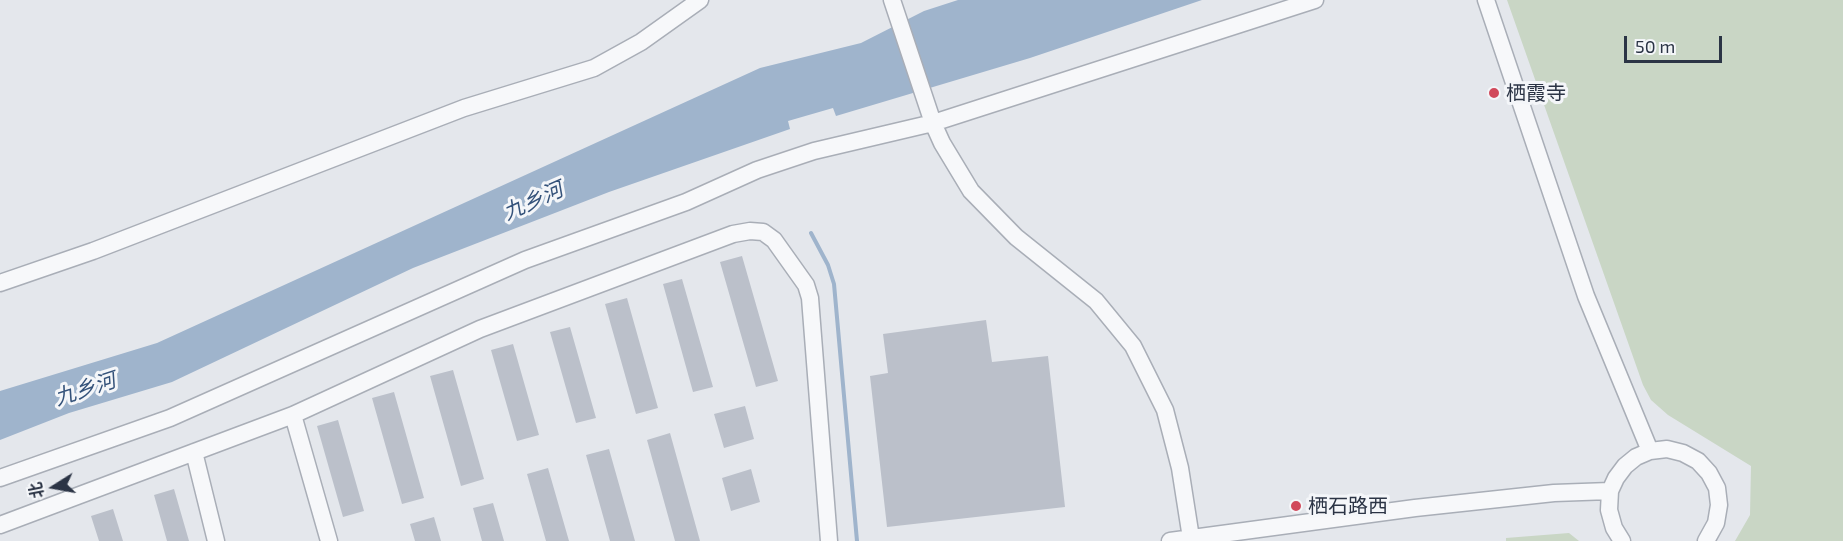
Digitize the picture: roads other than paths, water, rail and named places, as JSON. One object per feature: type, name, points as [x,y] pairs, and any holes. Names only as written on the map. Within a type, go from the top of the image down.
[{"type":"street","points":[[0,283],[93,251],[464,108],[594,68],[641,42],[700,0]]},
{"type":"street","points":[[892,0],[931,117],[942,143],[971,191],[1016,237],[1096,301],[1133,346],[1165,410],[1180,468],[1191,538]]},
{"type":"street","points":[[0,478],[170,418],[525,260],[686,202],[757,170],[1315,0]]},
{"type":"street","points":[[1486,0],[1586,296],[1650,451]]},
{"type":"street","points":[[0,525],[293,415],[480,329],[733,234],[750,231],[763,232],[774,240],[806,285],[810,298],[829,541]]},
{"type":"street","points":[[293,415],[329,541]]},
{"type":"street","points":[[1622,541],[1614,528],[1609,510],[1610,491],[1616,478],[1636,457],[1650,451],[1667,449],[1683,453],[1698,461],[1709,473],[1717,488],[1719,505],[1716,523],[1706,541]]},
{"type":"street","points":[[194,452],[216,541]]},
{"type":"street","points":[[1170,541],[1484,500],[1554,493],[1610,491]]},
{"type":"water","name":"九乡河","points":[[958,0],[1202,0],[1030,58],[836,116],[833,108],[788,121],[790,129],[609,192],[413,268],[172,382],[69,413],[0,440],[0,391],[157,343],[760,68],[861,43],[924,11]]},
{"type":"waterway","points":[[811,233],[828,265],[834,284],[857,541]]},
{"type":"place","name":"栖霞寺","points":[[1494,93]]},
{"type":"place","name":"栖石路西","points":[[1296,506]]}]
